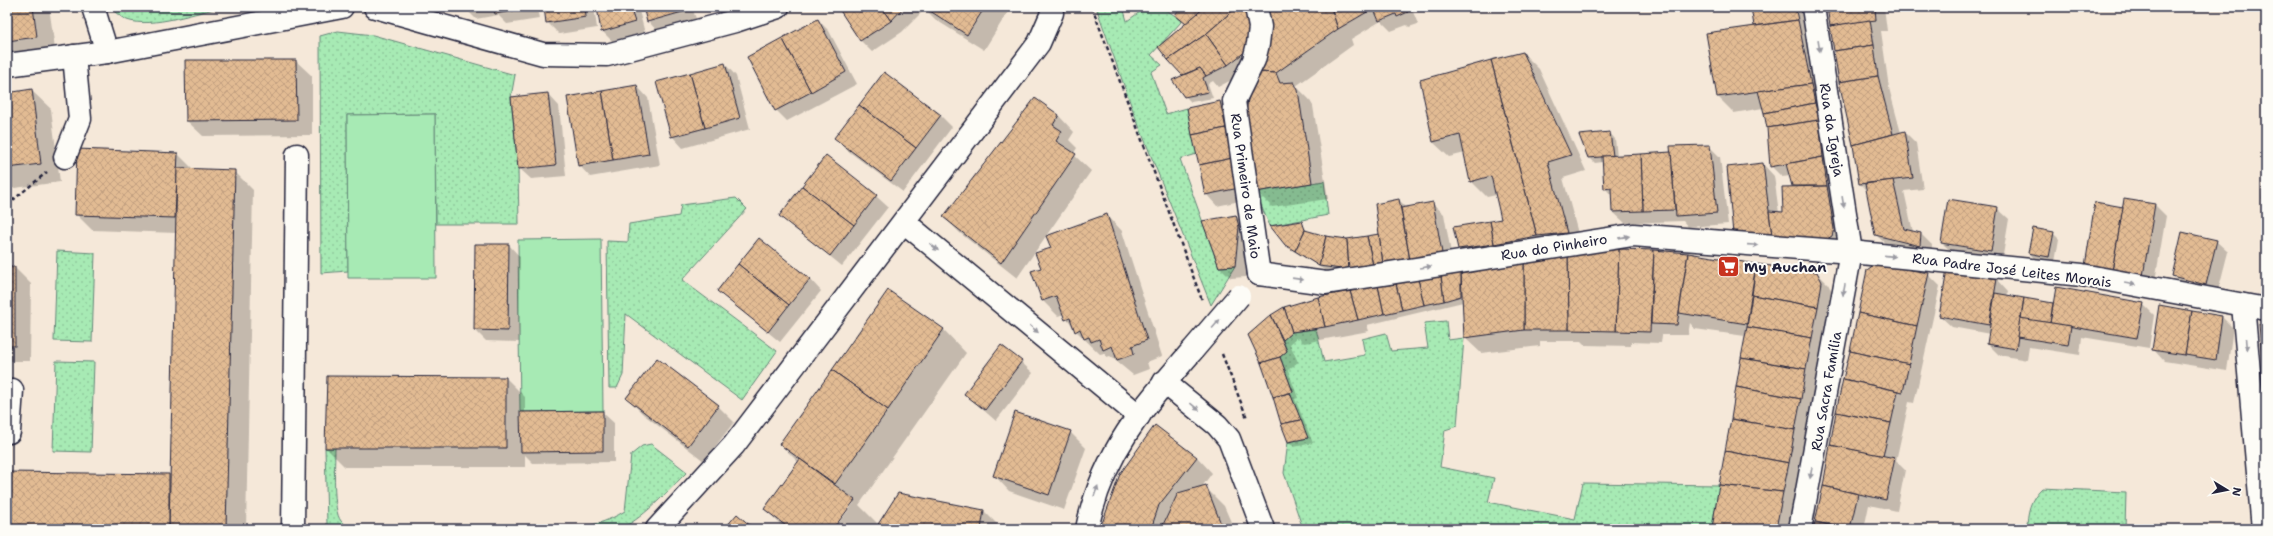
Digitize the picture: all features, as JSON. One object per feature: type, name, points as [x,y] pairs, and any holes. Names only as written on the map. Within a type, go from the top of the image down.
[{"type":"street","points":[[93,7],[107,52]]},
{"type":"street","points":[[7,65],[107,52],[342,7]]},
{"type":"street","points":[[374,7],[543,54],[607,55],[735,21],[778,7]]},
{"type":"street","points":[[656,529],[734,445],[904,222],[1038,42],[1052,13],[1052,7]]},
{"type":"street","name":"Rua Primeiro de Maio","points":[[1256,7],[1260,27],[1258,44],[1254,60],[1234,101],[1259,274]]},
{"type":"street","name":"Rua da Igreja","points":[[1813,7],[1851,252]]},
{"type":"street","points":[[66,157],[80,119],[74,56]]},
{"type":"street","points":[[293,529],[297,155]]},
{"type":"street","points":[[904,222],[1139,416]]},
{"type":"street","name":"Rua do Pinheiro","points":[[1259,274],[1326,283],[1633,235],[1851,252]]},
{"type":"street","name":"Rua Padre José Leites Morais","points":[[1851,252],[2082,275],[2266,309]]},
{"type":"street","name":"Rua Sacra Família","points":[[1800,529],[1851,252]]},
{"type":"street","points":[[1087,529],[1095,494],[1114,451],[1164,382],[1259,274]]},
{"type":"street","points":[[2243,305],[2263,529]]},
{"type":"street","points":[[1164,382],[1217,425],[1229,439],[1263,529]]},
{"type":"street","points":[[7,432],[9,432],[12,390]]},
{"type":"path","points":[[1092,7],[1204,305]]},
{"type":"path","points":[[7,205],[66,157]]},
{"type":"path","points":[[1221,350],[1249,425]]},
{"type":"green space","points":[[110,7],[223,7],[175,19],[137,22],[127,20]]},
{"type":"green space","points":[[1096,7],[1123,7],[1127,21],[1149,8],[1160,7],[1182,21],[1151,55],[1162,65],[1151,72],[1166,114],[1187,108],[1197,154],[1180,159],[1219,267],[1235,266],[1211,305],[1135,116]]},
{"type":"green space","points":[[338,31],[373,35],[515,75],[511,97],[518,169],[519,224],[436,224],[435,114],[347,115],[348,271],[321,273],[320,36]]},
{"type":"green space","points":[[435,114],[436,278],[348,278],[347,115]]},
{"type":"green space","points":[[1324,181],[1328,215],[1270,226],[1255,192]]},
{"type":"green space","points":[[736,198],[747,209],[682,280],[777,351],[742,400],[626,314],[623,375],[617,388],[609,388],[607,241],[628,242],[629,224],[679,216],[681,205]]},
{"type":"green space","points":[[601,239],[603,411],[520,412],[518,240]]},
{"type":"green space","points":[[57,251],[95,253],[92,342],[54,341]]},
{"type":"green space","points":[[1446,321],[1448,340],[1464,338],[1457,426],[1445,430],[1440,467],[1494,478],[1488,502],[1575,519],[1583,483],[1719,485],[1712,529],[1303,529],[1284,473],[1288,442],[1307,438],[1290,393],[1293,392],[1280,357],[1287,351],[1283,340],[1292,332],[1316,329],[1324,362],[1365,355],[1362,339],[1386,333],[1391,351],[1428,348],[1424,323]]},
{"type":"green space","points":[[56,361],[94,362],[91,452],[53,451]]},
{"type":"green space","points":[[651,444],[687,472],[645,513],[626,526],[618,529],[606,530],[568,529],[598,523],[625,511],[631,455],[642,446]]},
{"type":"green space","points":[[325,448],[335,448],[335,497],[338,515],[344,524],[357,529],[329,529],[327,524]]},
{"type":"green space","points":[[2042,488],[2126,492],[2125,529],[2027,529],[2030,507],[2038,492]]},
{"type":"building","points":[[7,7],[33,7],[37,37],[7,41]]},
{"type":"building","points":[[493,7],[528,7],[528,8],[495,14]]},
{"type":"building","points":[[544,7],[585,7],[586,17],[546,23]]},
{"type":"building","points":[[597,7],[630,7],[635,22],[601,32]]},
{"type":"building","points":[[643,7],[685,7],[686,11],[647,22]]},
{"type":"building","points":[[841,7],[881,7],[891,21],[860,41],[839,9]]},
{"type":"building","points":[[881,7],[904,7],[891,21]]},
{"type":"building","points":[[924,7],[985,7],[967,35]]},
{"type":"building","points":[[1181,7],[1205,7],[1186,24],[1175,15]]},
{"type":"building","points":[[1205,7],[1237,7],[1206,34],[1168,60],[1158,47]]},
{"type":"building","points":[[1237,7],[1247,16],[1253,31],[1250,48],[1228,65],[1206,34]]},
{"type":"building","points":[[1275,7],[1331,7],[1338,29],[1276,73],[1257,72],[1265,13]]},
{"type":"building","points":[[1331,7],[1373,7],[1374,8],[1338,29]]},
{"type":"building","points":[[1373,7],[1405,7],[1408,12],[1397,17],[1396,14],[1379,21]]},
{"type":"building","points":[[1751,7],[1795,7],[1798,20],[1754,26]]},
{"type":"building","points":[[1827,7],[1875,7],[1876,20],[1830,26]]},
{"type":"building","points":[[818,19],[846,72],[811,92],[782,38]]},
{"type":"building","points":[[1798,20],[1811,84],[1717,97],[1706,33]]},
{"type":"building","points":[[1870,20],[1874,45],[1834,51],[1830,26]]},
{"type":"building","points":[[1206,34],[1228,65],[1206,76],[1200,68],[1182,75],[1168,60]]},
{"type":"building","points":[[782,38],[811,92],[775,111],[747,57]]},
{"type":"building","points":[[1874,45],[1878,76],[1839,82],[1834,51]]},
{"type":"building","points":[[1523,52],[1571,155],[1548,162],[1567,233],[1537,236],[1491,60]]},
{"type":"building","points":[[185,60],[296,60],[297,120],[186,121]]},
{"type":"building","points":[[1491,60],[1537,236],[1494,244],[1490,221],[1501,219],[1491,176],[1470,182],[1460,135],[1433,142],[1420,80]]},
{"type":"building","points":[[725,63],[740,118],[705,128],[690,73]]},
{"type":"building","points":[[1200,68],[1206,76],[1203,78],[1208,92],[1184,97],[1172,80]]},
{"type":"building","points":[[884,72],[941,115],[916,148],[859,105]]},
{"type":"building","points":[[1257,72],[1276,73],[1280,83],[1294,82],[1298,90],[1312,183],[1255,192],[1245,119],[1248,99]]},
{"type":"building","points":[[690,73],[705,128],[671,137],[656,82]]},
{"type":"building","points":[[1878,76],[1893,134],[1853,145],[1839,82]]},
{"type":"building","points":[[1811,84],[1815,103],[1764,113],[1758,91]]},
{"type":"building","points":[[637,85],[649,154],[613,160],[602,91]]},
{"type":"building","points":[[32,89],[41,164],[7,168],[7,93]]},
{"type":"building","points":[[602,91],[613,160],[578,166],[567,97]]},
{"type":"building","points":[[548,93],[556,165],[518,169],[511,97]]},
{"type":"building","points":[[1035,98],[1059,115],[1053,125],[1062,131],[1056,141],[1076,154],[1001,263],[943,217]]},
{"type":"building","points":[[1220,101],[1226,128],[1192,135],[1187,108]]},
{"type":"building","points":[[1815,103],[1819,120],[1767,128],[1764,113]]},
{"type":"building","points":[[859,105],[916,148],[891,181],[834,138]]},
{"type":"building","points":[[1819,120],[1823,157],[1770,167],[1767,128]]},
{"type":"building","points":[[1226,128],[1233,158],[1199,165],[1192,135]]},
{"type":"building","points":[[1905,131],[1913,178],[1859,184],[1853,145]]},
{"type":"building","points":[[1610,132],[1613,156],[1588,158],[1579,135]]},
{"type":"building","points":[[1710,145],[1717,213],[1676,216],[1670,146]]},
{"type":"building","points":[[77,149],[178,153],[175,218],[75,215]]},
{"type":"building","points":[[1671,152],[1675,210],[1643,211],[1641,154]]},
{"type":"building","points":[[1641,154],[1643,211],[1612,212],[1611,188],[1604,189],[1602,156]]},
{"type":"building","points":[[826,155],[877,195],[854,225],[802,186]]},
{"type":"building","points":[[1823,157],[1827,186],[1792,186],[1786,164]]},
{"type":"building","points":[[1233,158],[1239,188],[1205,195],[1199,165]]},
{"type":"building","points":[[2266,158],[2266,200],[2263,199]]},
{"type":"building","points":[[1763,163],[1772,235],[1733,234],[1727,167]]},
{"type":"building","points":[[177,168],[235,170],[226,528],[169,527]]},
{"type":"building","points":[[1893,180],[1904,229],[1921,233],[1920,246],[1875,235],[1865,184]]},
{"type":"building","points":[[802,186],[854,225],[830,256],[779,216]]},
{"type":"building","points":[[1827,186],[1834,229],[1832,236],[1827,239],[1772,235],[1769,211],[1783,212],[1782,187]]},
{"type":"building","points":[[1399,199],[1410,260],[1383,264],[1375,204]]},
{"type":"building","points":[[1948,199],[1998,207],[1991,251],[1941,243]]},
{"type":"building","points":[[2124,199],[2155,204],[2143,276],[2112,271]]},
{"type":"building","points":[[1433,202],[1442,253],[1410,260],[1401,208]]},
{"type":"building","points":[[2095,202],[2123,207],[2112,271],[2085,266]]},
{"type":"building","points":[[1107,214],[1147,340],[1132,346],[1134,354],[1117,360],[1112,346],[1103,350],[1099,339],[1091,342],[1089,337],[1084,339],[1080,329],[1075,332],[1070,318],[1065,320],[1056,296],[1042,301],[1031,271],[1041,268],[1035,253],[1051,248],[1046,236]]},
{"type":"building","points":[[1236,215],[1239,227],[1235,266],[1219,267],[1202,221]]},
{"type":"building","points":[[1302,221],[1305,230],[1295,251],[1285,245],[1270,226]]},
{"type":"building","points":[[1490,221],[1494,244],[1458,249],[1453,227]]},
{"type":"building","points":[[2033,228],[2054,232],[2049,257],[2028,253]]},
{"type":"building","points":[[1305,230],[1326,236],[1319,266],[1295,251]]},
{"type":"building","points":[[2182,232],[2217,240],[2206,285],[2172,276]]},
{"type":"building","points":[[1379,234],[1383,264],[1373,266],[1367,236]]},
{"type":"building","points":[[1326,236],[1347,239],[1349,270],[1319,266]]},
{"type":"building","points":[[1367,236],[1373,266],[1349,270],[1347,239]]},
{"type":"building","points":[[759,238],[810,279],[789,305],[738,264]]},
{"type":"building","points":[[475,244],[509,244],[508,331],[474,330]]},
{"type":"building","points":[[1619,249],[1654,250],[1650,332],[1616,331]]},
{"type":"building","points":[[1619,249],[1616,331],[1569,330],[1568,255]]},
{"type":"building","points":[[1654,250],[1688,253],[1677,325],[1651,324]]},
{"type":"building","points":[[1688,253],[1756,264],[1747,324],[1679,313]]},
{"type":"building","points":[[1568,255],[1569,330],[1524,330],[1524,263]]},
{"type":"building","points":[[1524,263],[1524,330],[1464,338],[1461,273]]},
{"type":"building","points":[[738,264],[789,305],[768,332],[717,291]]},
{"type":"building","points":[[1756,264],[1817,272],[1822,282],[1818,307],[1752,295]]},
{"type":"building","points":[[1875,264],[1929,273],[1917,326],[1858,313],[1867,270]]},
{"type":"building","points":[[7,267],[15,267],[15,346],[7,346]]},
{"type":"building","points":[[1947,270],[1997,279],[1989,325],[1939,316]]},
{"type":"building","points":[[1461,273],[1461,296],[1444,301],[1441,276]]},
{"type":"building","points":[[1441,276],[1444,301],[1424,305],[1418,279]]},
{"type":"building","points":[[1418,279],[1424,305],[1402,310],[1396,284]]},
{"type":"building","points":[[1396,284],[1402,310],[1384,314],[1378,286]]},
{"type":"building","points":[[1378,286],[1384,314],[1358,320],[1350,291]]},
{"type":"building","points":[[2056,287],[2144,303],[2137,338],[2050,323]]},
{"type":"building","points":[[888,290],[944,329],[888,410],[832,370]]},
{"type":"building","points":[[1350,291],[1358,320],[1325,327],[1318,297]]},
{"type":"building","points":[[1995,293],[2024,298],[2016,349],[1987,344]]},
{"type":"building","points":[[1752,295],[1818,307],[1812,338],[1747,327]]},
{"type":"building","points":[[1318,297],[1325,327],[1292,332],[1284,307]]},
{"type":"building","points":[[2024,298],[2053,303],[2050,323],[2021,319]]},
{"type":"building","points":[[2159,305],[2192,311],[2185,355],[2152,350]]},
{"type":"building","points":[[1284,307],[1292,332],[1283,340],[1271,315]]},
{"type":"building","points":[[2192,311],[2222,316],[2216,360],[2185,355]]},
{"type":"building","points":[[1858,313],[1917,326],[1909,364],[1850,351]]},
{"type":"building","points":[[1271,315],[1287,351],[1280,357],[1261,363],[1248,335]]},
{"type":"building","points":[[2020,318],[2071,326],[2068,345],[2017,337]]},
{"type":"building","points":[[2259,324],[2266,326],[2266,400]]},
{"type":"building","points":[[1747,327],[1812,338],[1806,369],[1741,358]]},
{"type":"building","points":[[1001,345],[1022,361],[985,410],[964,394]]},
{"type":"building","points":[[1850,351],[1909,364],[1903,392],[1843,379]]},
{"type":"building","points":[[1280,357],[1293,392],[1273,397],[1261,363]]},
{"type":"building","points":[[657,358],[719,405],[688,446],[626,398]]},
{"type":"building","points":[[1741,358],[1806,369],[1801,399],[1736,387]]},
{"type":"building","points":[[832,370],[888,410],[835,484],[779,444]]},
{"type":"building","points":[[327,376],[506,377],[506,448],[325,448]]},
{"type":"building","points":[[1843,379],[1898,391],[1891,423],[1836,412]]},
{"type":"building","points":[[1736,387],[1801,399],[1795,430],[1731,419]]},
{"type":"building","points":[[1290,393],[1301,420],[1281,424],[1273,397]]},
{"type":"building","points":[[603,411],[603,451],[521,452],[520,412]]},
{"type":"building","points":[[1015,412],[1071,431],[1049,495],[993,476]]},
{"type":"building","points":[[1836,412],[1891,423],[1883,456],[1830,445]]},
{"type":"building","points":[[1731,419],[1795,430],[1789,463],[1725,451]]},
{"type":"building","points":[[1301,420],[1308,438],[1288,442],[1281,424]]},
{"type":"building","points":[[1155,425],[1197,457],[1159,505],[1151,529],[1100,529],[1120,474]]},
{"type":"building","points":[[1830,445],[1895,458],[1886,500],[1823,486]]},
{"type":"building","points":[[1725,451],[1789,463],[1783,492],[1719,485]]},
{"type":"building","points":[[800,459],[855,500],[833,529],[790,529],[764,509]]},
{"type":"building","points":[[7,472],[169,474],[169,529],[7,529]]},
{"type":"building","points":[[1206,485],[1223,529],[1161,529],[1178,493]]},
{"type":"building","points":[[1719,485],[1783,492],[1776,529],[1712,528]]},
{"type":"building","points":[[1823,486],[1858,494],[1850,529],[1815,522]]},
{"type":"building","points":[[898,493],[984,510],[981,529],[875,529]]},
{"type":"building","points":[[737,514],[754,529],[725,528]]},
{"type":"building","points":[[1815,522],[1847,529],[1813,529]]},
{"type":"place","name":"My Auchan","points":[[1728,267]]}]
